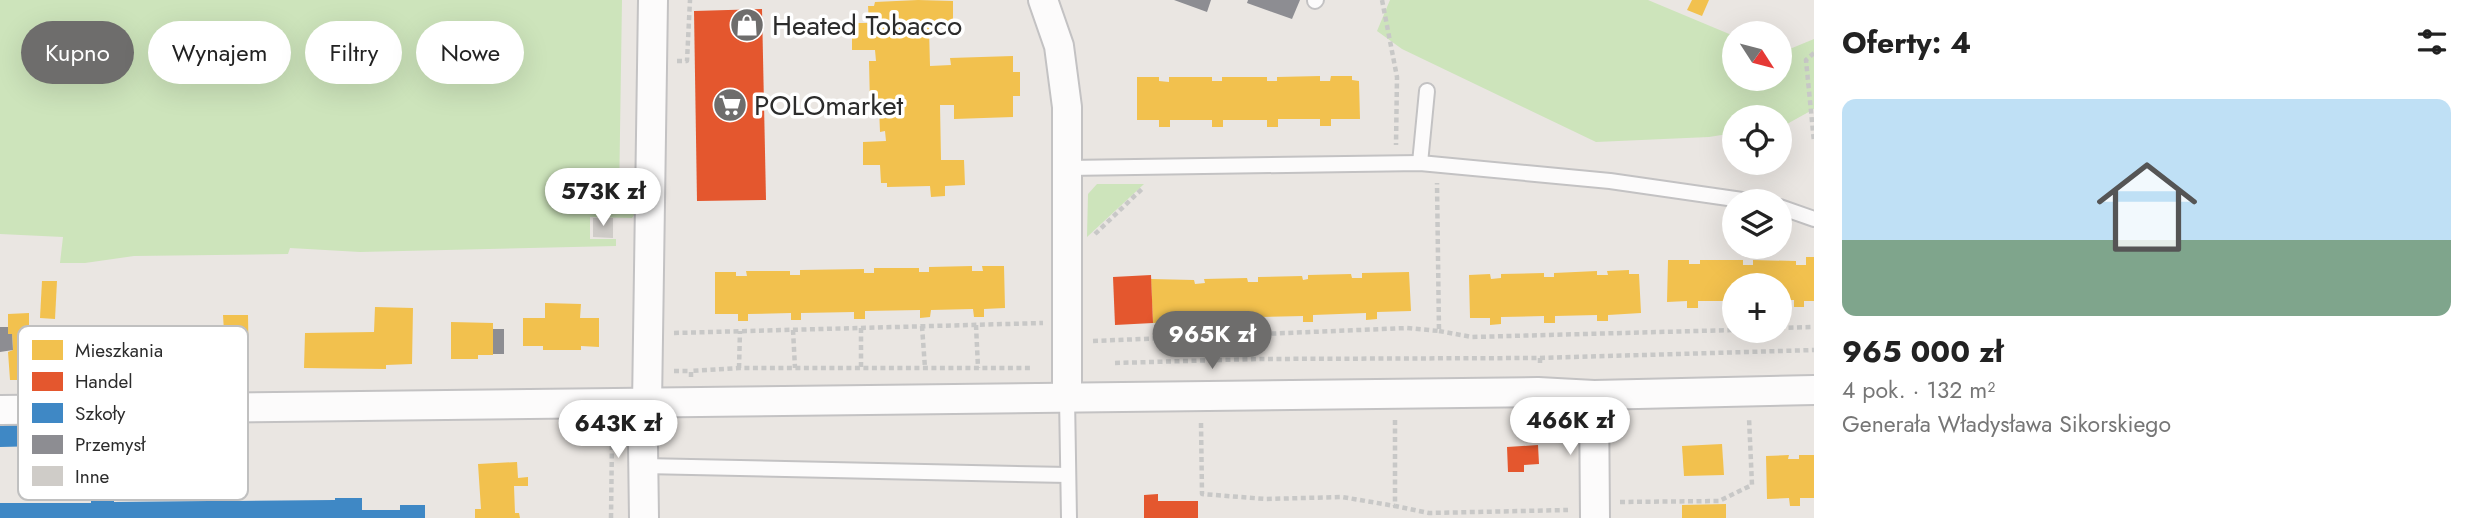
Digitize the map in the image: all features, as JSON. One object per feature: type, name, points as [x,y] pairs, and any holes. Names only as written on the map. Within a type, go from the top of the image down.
[{"type":"street","points":[[643,518],[653,0]]},
{"type":"street","points":[[1043,0],[1059,46],[1067,107],[1067,397]]},
{"type":"street","points":[[248,408],[1538,392],[1594,395],[1814,390]]},
{"type":"street","points":[[1594,395],[1595,510]]},
{"type":"street","points":[[0,410],[18,410]]},
{"type":"lane","points":[[1420,163],[1427,91]]},
{"type":"lane","points":[[1067,168],[1420,163],[1610,181],[1722,197]]},
{"type":"lane","points":[[1792,211],[1814,219]]},
{"type":"lane","points":[[1067,397],[1069,518]]},
{"type":"lane","points":[[643,466],[1068,475]]},
{"type":"path","points":[[1382,0],[1396,77],[1396,146]]},
{"type":"path","points":[[1814,53],[1806,60],[1814,142]]},
{"type":"path","points":[[1383,146],[1396,146],[1437,177],[1439,331]]},
{"type":"path","points":[[1093,236],[1152,179]]},
{"type":"path","points":[[674,333],[1050,323]]},
{"type":"path","points":[[976,325],[978,368]]},
{"type":"path","points":[[922,326],[925,368]]},
{"type":"path","points":[[1792,328],[1814,327]]},
{"type":"path","points":[[861,328],[861,368]]},
{"type":"path","points":[[1092,341],[1407,328],[1472,337],[1722,330]]},
{"type":"path","points":[[793,330],[795,368]]},
{"type":"path","points":[[740,331],[740,368]]},
{"type":"path","points":[[1540,358],[1814,350]]},
{"type":"path","points":[[1395,409],[1395,506]]},
{"type":"path","points":[[1200,413],[1202,494],[1266,499],[1342,497],[1429,513],[1595,510],[1719,501],[1752,485],[1749,418]]},
{"type":"path","points":[[611,518],[612,438]]},
{"type":"green space","points":[[0,0],[622,0],[619,199],[636,200],[637,210],[632,218],[590,217],[590,239],[616,239],[616,246],[360,252],[290,248],[288,254],[134,256],[85,263],[60,263],[63,237],[0,234]]},
{"type":"green space","points":[[1390,0],[1648,0],[1722,31],[1722,91],[1792,91],[1792,48],[1814,39],[1814,109],[1792,121],[1792,105],[1722,105],[1722,135],[1596,142],[1402,49],[1377,31]]},
{"type":"green space","points":[[1097,184],[1144,184],[1087,237],[1088,194]]},
{"type":"building: Mieszkania","points":[[1692,0],[1709,0],[1702,16],[1687,10]]},
{"type":"building: Mieszkania","points":[[953,1],[953,27],[929,28],[930,66],[951,65],[950,58],[1013,56],[1013,72],[1020,72],[1020,96],[1013,96],[1013,117],[954,119],[954,105],[940,105],[941,160],[964,160],[965,185],[945,186],[945,196],[931,197],[930,186],[887,187],[887,183],[881,183],[880,165],[863,165],[863,142],[886,141],[885,131],[880,132],[879,107],[870,105],[869,61],[876,61],[875,50],[852,50],[852,23],[869,23],[868,6],[874,6],[875,2]]},
{"type":"building: Mieszkania","points":[[1320,76],[1320,81],[1330,81],[1331,76],[1352,76],[1352,80],[1359,81],[1360,119],[1331,119],[1331,126],[1320,126],[1320,119],[1278,119],[1278,127],[1267,127],[1267,120],[1223,120],[1223,127],[1212,127],[1212,120],[1170,120],[1170,127],[1159,127],[1159,120],[1137,120],[1137,77],[1159,77],[1159,81],[1169,82],[1169,77],[1212,77],[1212,81],[1222,81],[1222,77],[1267,77],[1267,81],[1277,81],[1277,77]]},
{"type":"building: Mieszkania","points":[[1806,257],[1814,257],[1814,301],[1804,301],[1804,307],[1794,307],[1792,273],[1722,273],[1722,301],[1698,301],[1698,308],[1687,308],[1687,301],[1667,302],[1668,260],[1689,260],[1689,264],[1700,264],[1700,260],[1743,260],[1743,265],[1753,265],[1753,260],[1796,261],[1796,265],[1806,265]]},
{"type":"building: Mieszkania","points":[[972,266],[972,271],[983,271],[982,266],[1004,266],[1005,308],[984,309],[984,317],[974,317],[973,309],[931,310],[930,317],[920,318],[920,310],[865,311],[865,319],[854,319],[854,312],[801,313],[801,320],[791,320],[791,313],[748,314],[748,321],[738,321],[738,314],[715,314],[715,272],[736,272],[736,276],[747,276],[746,271],[790,271],[790,275],[800,275],[800,270],[864,269],[864,273],[874,273],[874,268],[919,268],[919,272],[929,272],[929,267]]},
{"type":"building: Mieszkania","points":[[1629,270],[1629,274],[1639,274],[1641,313],[1608,315],[1608,321],[1597,321],[1597,315],[1555,316],[1555,323],[1544,323],[1544,316],[1501,317],[1501,324],[1490,325],[1490,318],[1470,318],[1469,275],[1490,274],[1491,279],[1501,278],[1501,274],[1544,273],[1544,277],[1554,277],[1554,273],[1597,271],[1597,275],[1608,275],[1607,271]]},
{"type":"building: Mieszkania","points":[[1409,272],[1411,311],[1377,312],[1377,319],[1366,320],[1366,313],[1313,315],[1313,322],[1303,322],[1303,316],[1259,317],[1259,324],[1248,325],[1248,318],[1195,320],[1196,327],[1185,328],[1185,321],[1153,323],[1151,279],[1194,280],[1195,284],[1205,283],[1204,279],[1247,278],[1248,282],[1258,282],[1258,277],[1302,276],[1303,280],[1308,279],[1308,275],[1351,274],[1352,278],[1362,278],[1362,273]]},
{"type":"building: Mieszkania","points":[[42,281],[57,281],[55,319],[40,318]]},
{"type":"building: Mieszkania","points":[[545,303],[581,304],[580,318],[599,318],[599,347],[543,350],[543,346],[523,346],[523,318],[545,318]]},
{"type":"building: Mieszkania","points":[[375,307],[413,308],[412,364],[386,365],[386,369],[304,368],[305,333],[374,332]]},
{"type":"building: Mieszkania","points":[[29,313],[29,326],[18,326],[18,380],[10,380],[8,352],[13,350],[12,334],[8,334],[8,314]]},
{"type":"building: Mieszkania","points":[[223,315],[248,315],[249,377],[248,326],[224,326]]},
{"type":"building: Mieszkania","points":[[451,322],[493,323],[493,355],[478,355],[478,359],[451,359]]},
{"type":"building: Mieszkania","points":[[1722,444],[1724,475],[1684,476],[1682,446]]},
{"type":"building: Mieszkania","points":[[1789,455],[1788,459],[1799,459],[1799,455],[1814,455],[1814,498],[1800,498],[1800,506],[1790,506],[1789,498],[1767,499],[1766,456]]},
{"type":"building: Mieszkania","points":[[517,462],[518,478],[528,477],[528,486],[514,486],[515,513],[519,513],[520,518],[475,518],[475,509],[481,509],[478,464]]},
{"type":"building: Mieszkania","points":[[1726,504],[1726,518],[1682,518],[1682,505]]},
{"type":"building: Handel","name":"POLOmarket","points":[[762,9],[766,200],[697,201],[694,11]]},
{"type":"building: Handel","points":[[1151,275],[1153,323],[1115,325],[1113,277]]},
{"type":"building: Handel","points":[[1538,445],[1539,464],[1524,465],[1524,472],[1508,472],[1507,447]]},
{"type":"building: Handel","points":[[1158,494],[1158,501],[1198,501],[1198,518],[1144,518],[1144,495]]},
{"type":"building: Szkoły","points":[[0,422],[18,422],[18,447],[0,447]]},
{"type":"building: Szkoły","points":[[362,498],[362,510],[400,510],[400,505],[425,505],[425,518],[0,518],[0,503],[91,503],[91,500]]},
{"type":"building: Przemysł","points":[[1174,0],[1211,0],[1207,12]]},
{"type":"building: Przemysł","points":[[1248,0],[1300,0],[1292,19],[1247,3]]},
{"type":"building: Przemysł","points":[[0,327],[8,327],[8,334],[12,334],[13,350],[0,352]]},
{"type":"building: Przemysł","points":[[493,329],[504,329],[504,354],[493,354]]},
{"type":"building: Inne","points":[[593,218],[613,218],[613,238],[593,237]]},
{"type":"place","name":"Heated Tobacco","points":[[747,25]]},
{"type":"place","name":"POLOmarket","points":[[730,105]]}]
